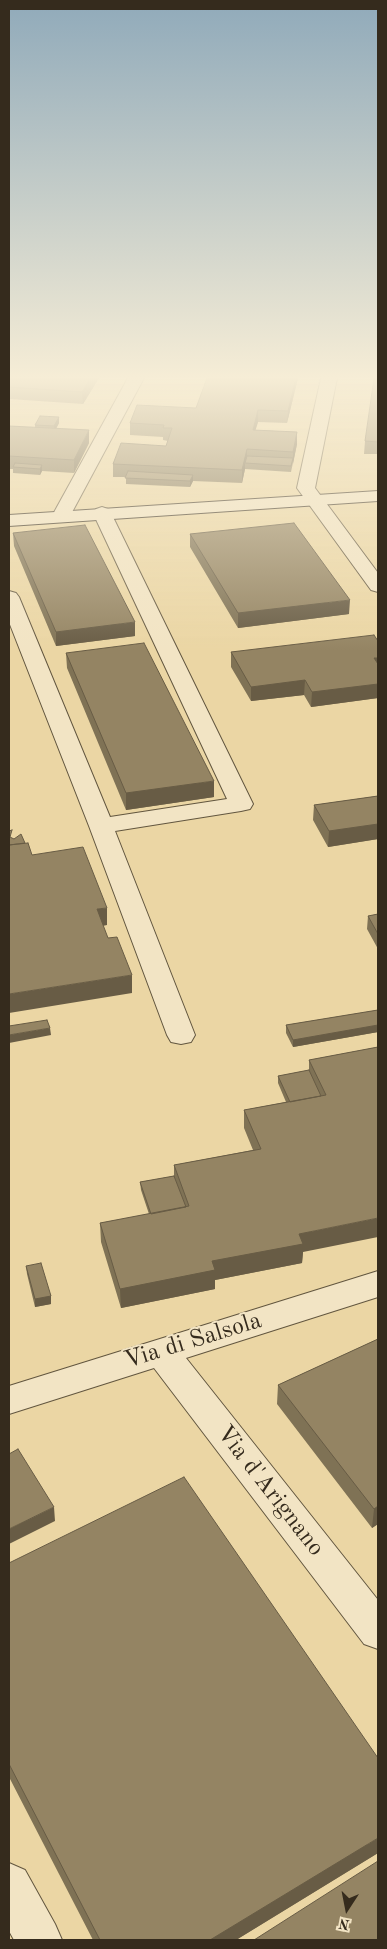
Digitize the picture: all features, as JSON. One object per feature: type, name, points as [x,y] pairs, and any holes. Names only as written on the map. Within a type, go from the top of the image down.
[{"type":"street","points":[[61,516],[87,469]]},
{"type":"street","points":[[310,469],[306,488],[378,586]]},
{"type":"street","points":[[9,521],[102,513],[378,496]]},
{"type":"street","points":[[101,826],[240,804],[102,513]]},
{"type":"street","points":[[9,597],[101,826],[181,1035]]},
{"type":"street","name":"Via di Salsola","points":[[9,1400],[378,1284]]},
{"type":"street","name":"Via d'Arignano","points":[[161,1351],[378,1631]]},
{"type":"street","points":[[9,1886],[39,1940]]},
{"type":"building","points":[[128,471],[193,475],[190,481],[125,478]]},
{"type":"building","points":[[294,523],[350,600],[238,613],[190,534]]},
{"type":"building","points":[[85,525],[135,622],[56,632],[13,533]]},
{"type":"building","points":[[374,635],[378,641],[378,658],[374,658],[378,664],[378,684],[312,692],[305,680],[251,687],[231,652]]},
{"type":"building","points":[[144,643],[214,781],[126,793],[66,653]]},
{"type":"building","points":[[378,796],[378,824],[329,831],[314,805]]},
{"type":"building","points":[[12,830],[10,837],[14,839],[21,834],[25,843],[9,845],[9,831]]},
{"type":"building","points":[[28,843],[32,855],[83,847],[107,908],[97,909],[108,938],[117,937],[132,975],[9,994],[9,845]]},
{"type":"building","points":[[378,914],[378,934],[368,916]]},
{"type":"building","points":[[378,1010],[378,1025],[293,1040],[286,1025]]},
{"type":"building","points":[[47,1020],[50,1028],[9,1035],[9,1026]]},
{"type":"building","points":[[378,1047],[378,1218],[299,1234],[303,1244],[212,1261],[215,1270],[120,1289],[100,1223],[189,1206],[174,1165],[261,1149],[244,1110],[326,1095],[309,1060]]},
{"type":"building","points":[[309,1070],[321,1096],[290,1102],[278,1076]]},
{"type":"building","points":[[174,1176],[186,1207],[151,1214],[140,1182]]},
{"type":"building","points":[[41,1263],[51,1296],[35,1299],[26,1266]]},
{"type":"building","points":[[378,1339],[378,1506],[374,1509],[278,1385]]},
{"type":"building","points":[[18,1449],[54,1507],[9,1529],[9,1454]]},
{"type":"building","points":[[184,1477],[378,1758],[378,1838],[210,1940],[100,1940],[9,1764],[9,1563]]},
{"type":"building","points":[[378,1861],[378,1940],[254,1940]]}]
